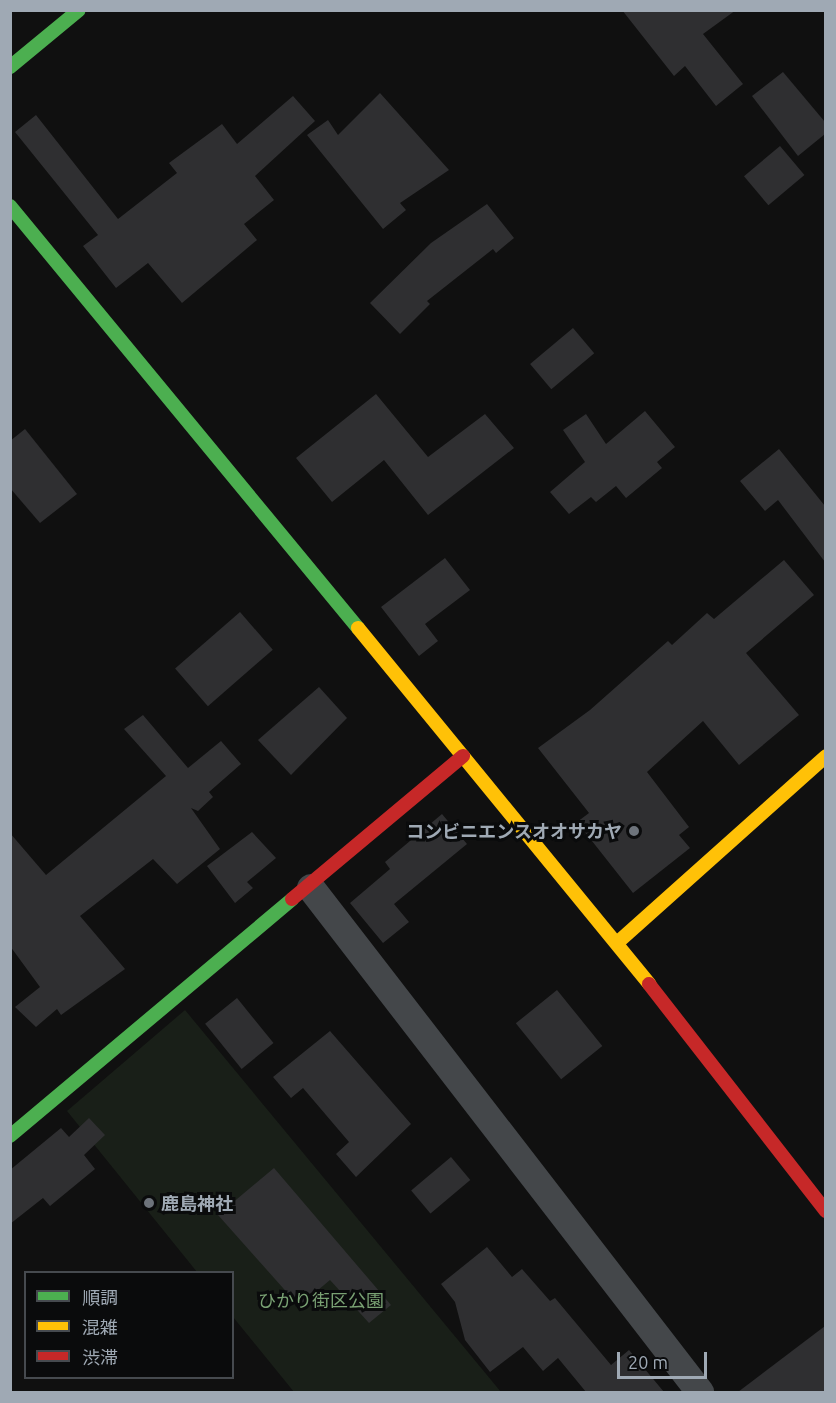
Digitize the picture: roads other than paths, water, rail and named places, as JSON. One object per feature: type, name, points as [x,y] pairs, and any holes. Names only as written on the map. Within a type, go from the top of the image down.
[{"type":"street","points":[[10,68],[79,10]]},
{"type":"street","points":[[10,206],[617,943],[825,1211]]},
{"type":"street","points":[[10,1136],[311,888],[463,756]]},
{"type":"street","points":[[617,943],[825,756]]},
{"type":"street","points":[[311,888],[700,1392]]},
{"type":"place","name":"コンビニエンスオオサカヤ","points":[[634,831]]},
{"type":"place","name":"鹿島神社","points":[[149,1203]]},
{"type":"park label","name":"ひかり街区公園","points":[[321,1300]]}]
